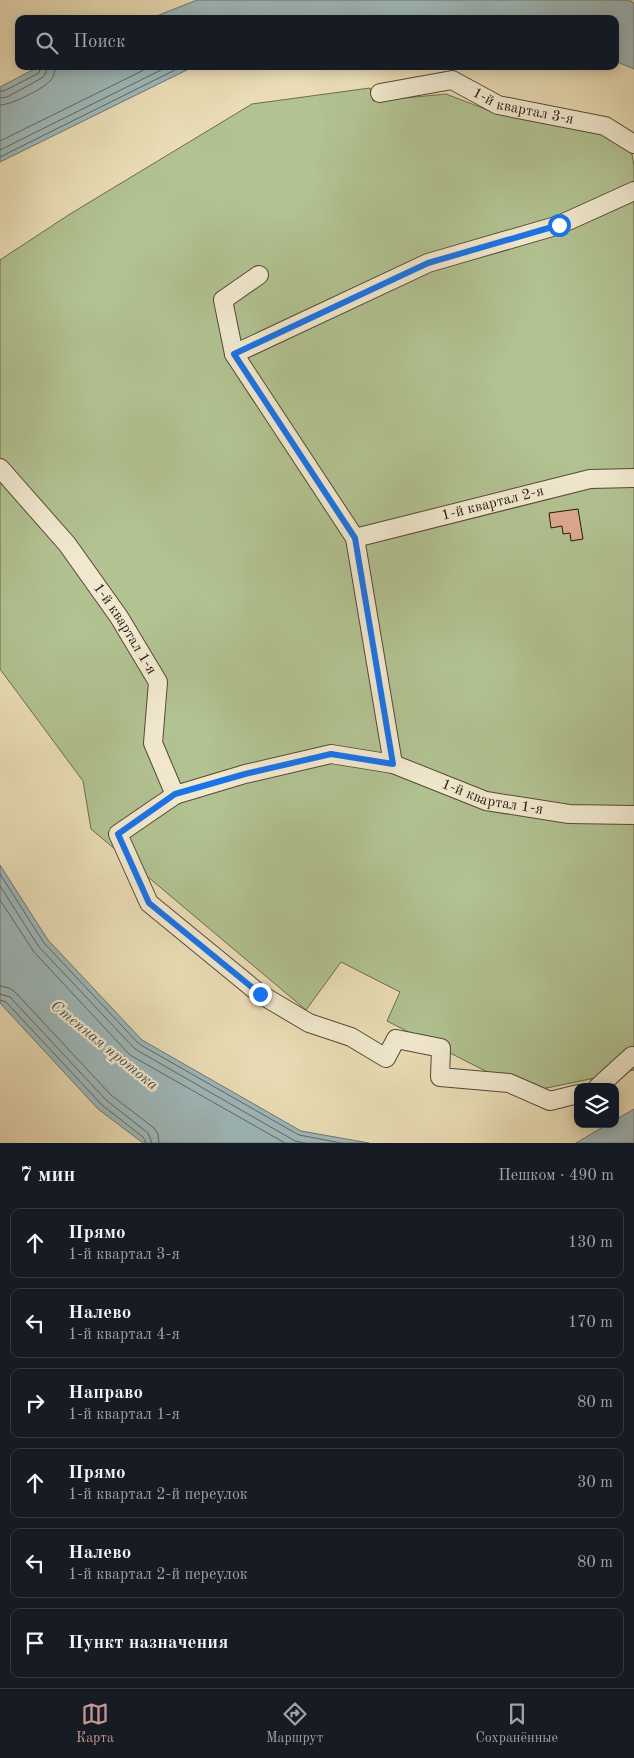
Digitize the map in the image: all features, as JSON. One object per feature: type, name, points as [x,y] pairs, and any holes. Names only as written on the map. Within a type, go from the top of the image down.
[{"type":"street","name":"1-й квартал 3-я","points":[[380,93],[452,80],[498,105],[606,126],[634,144]]},
{"type":"street","points":[[234,354],[428,263],[559,225],[634,191]]},
{"type":"street","points":[[259,275],[223,300],[234,354],[355,538],[393,764]]},
{"type":"street","name":"1-й квартал 1-я","points":[[0,468],[67,544],[119,617],[158,682],[153,743],[175,794],[245,774],[331,754],[393,764],[486,801],[569,814],[634,815]]},
{"type":"street","name":"1-й квартал 2-я","points":[[355,538],[590,478],[634,478]]},
{"type":"street","points":[[175,794],[118,834],[149,903],[260,994],[309,1023],[351,1037],[386,1058],[396,1039],[441,1048],[440,1077],[509,1083],[550,1101],[574,1095]]},
{"type":"street","points":[[602,1083],[632,1056]]},
{"type":"green space","points":[[370,88],[373,101],[446,94],[498,114],[603,134],[632,154],[634,166],[634,1070],[527,1092],[387,1021],[400,992],[341,962],[306,1010],[91,829],[83,781],[0,669],[0,260],[70,214],[252,104]]},
{"type":"water","points":[[197,0],[629,0],[634,3],[634,69],[619,63],[619,15],[159,15]]},
{"type":"water","points":[[32,70],[187,70],[0,162],[0,87]]},
{"type":"water","name":"Степная протока","points":[[0,865],[48,940],[142,1040],[301,1131],[369,1143],[143,1143],[98,1109],[0,1003]]},
{"type":"water","points":[[634,1109],[634,1143],[576,1143],[601,1128],[619,1128],[619,1118]]},
{"type":"building","points":[[578,509],[583,539],[571,541],[570,533],[563,534],[562,526],[551,528],[549,513]]},
{"type":"route","points":[[260,994],[149,903],[118,834],[175,794],[245,774],[331,754],[393,764],[355,538],[234,354],[428,263],[559,225]]}]
